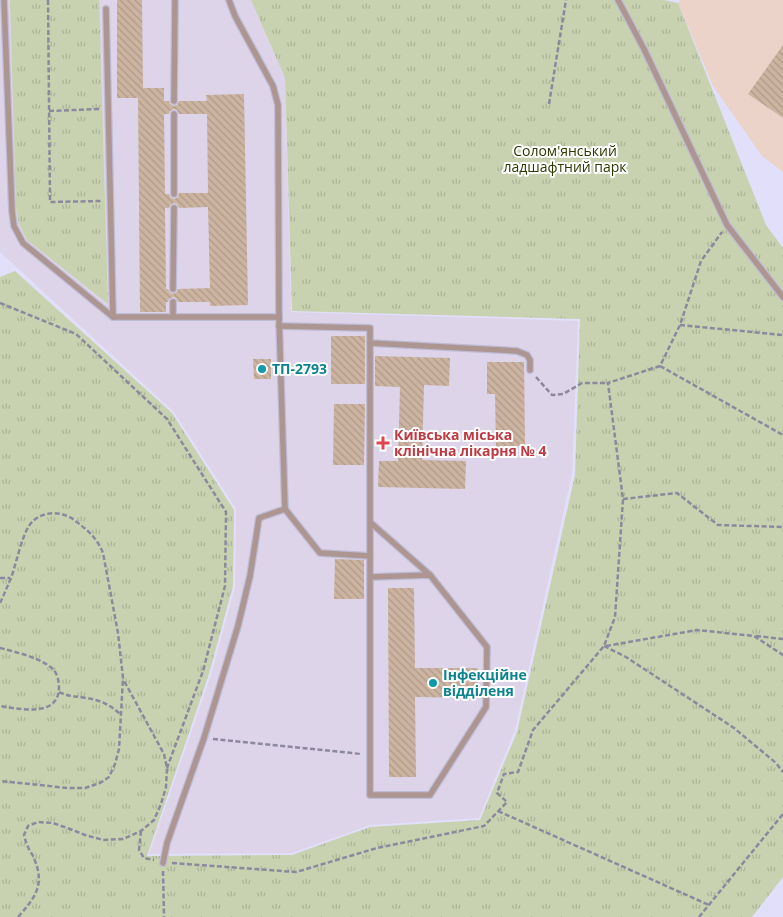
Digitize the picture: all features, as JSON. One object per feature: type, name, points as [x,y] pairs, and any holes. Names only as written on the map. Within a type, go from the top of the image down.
[{"type":"lane","points":[[4,0],[12,211],[14,226],[23,243],[113,317],[279,318]]},
{"type":"lane","points":[[174,101],[175,0]]},
{"type":"lane","points":[[229,0],[235,16],[273,86],[278,105],[279,326],[285,509],[320,553],[370,556]]},
{"type":"lane","points":[[618,0],[644,49],[727,225],[783,297]]},
{"type":"lane","points":[[106,9],[113,317]]},
{"type":"lane","points":[[174,114],[174,194]]},
{"type":"lane","points":[[173,289],[174,208]]},
{"type":"lane","points":[[173,302],[173,317]]},
{"type":"lane","points":[[279,326],[370,328],[370,343],[370,523],[370,796],[430,795],[486,707],[487,647],[430,575],[370,523]]},
{"type":"lane","points":[[370,343],[517,351],[527,355],[530,360],[530,370]]},
{"type":"lane","points":[[163,863],[167,843],[204,738],[238,626],[250,576],[259,518],[285,509]]},
{"type":"lane","points":[[370,577],[430,575]]},
{"type":"path","points":[[48,0],[50,202],[110,201]]},
{"type":"path","points":[[549,104],[566,0]]},
{"type":"path","points":[[49,111],[108,108]]},
{"type":"path","points":[[530,370],[552,395],[563,394],[582,383],[608,383],[660,366],[680,325],[701,261],[727,225]]},
{"type":"path","points":[[0,303],[76,334],[166,419],[226,512],[226,586],[203,671],[167,768]]},
{"type":"path","points":[[680,325],[783,335]]},
{"type":"path","points":[[660,366],[783,435]]},
{"type":"path","points":[[141,831],[139,850],[144,858],[163,863],[296,872],[377,848],[484,826],[507,802],[497,792],[504,774],[518,772],[533,730],[604,646],[615,617],[623,499],[608,383]]},
{"type":"path","points":[[623,499],[677,492],[718,525],[783,527]]},
{"type":"path","points":[[0,603],[32,521],[44,514],[56,513],[69,517],[88,531],[99,543],[103,553],[118,633],[122,678],[119,749],[109,777],[100,783],[85,788],[0,782]]},
{"type":"path","points":[[0,578],[10,578]]},
{"type":"path","points":[[604,646],[697,630],[783,639]]},
{"type":"path","points":[[754,636],[783,655]]},
{"type":"path","points":[[604,646],[626,657],[734,728],[776,763],[783,772]]},
{"type":"path","points":[[0,648],[44,662],[55,670],[59,682],[59,692],[56,701],[49,706],[38,709],[0,706]]},
{"type":"path","points":[[18,917],[38,890],[39,876],[35,860],[27,847],[24,835],[28,826],[38,822],[53,823],[85,836],[104,840],[123,839],[141,831],[154,820],[161,804],[166,787],[167,768],[164,754],[122,678]]},
{"type":"path","points":[[59,692],[67,696],[105,703],[121,715]]},
{"type":"path","points":[[204,738],[370,755]]},
{"type":"path","points":[[498,811],[709,905]]},
{"type":"path","points":[[699,917],[783,814]]},
{"type":"path","points":[[163,863],[164,917]]},
{"type":"shaded area","name":"Київська міська клінічна лікарня № 4","points":[[0,0],[251,0],[285,78],[291,312],[578,321],[572,474],[515,730],[479,818],[370,825],[292,853],[149,854],[211,675],[235,587],[236,509],[174,412],[0,252]]},
{"type":"shaded area","points":[[680,0],[783,0],[783,172],[762,156],[713,86],[678,3]]},
{"type":"green space","points":[[10,0],[99,0],[108,304],[27,240],[19,224],[16,208]]},
{"type":"green space","name":"Солом'янський ладшафтний парк","points":[[251,0],[664,0],[678,3],[766,225],[783,248],[783,877],[752,917],[0,917],[0,277],[15,271],[172,413],[234,510],[233,586],[209,674],[147,856],[292,855],[370,827],[480,820],[517,732],[575,475],[580,319],[292,311],[285,78]]},
{"type":"building","points":[[117,0],[142,0],[143,88],[164,88],[164,101],[169,101],[173,106],[177,105],[179,101],[207,101],[206,95],[244,94],[248,305],[210,306],[210,302],[178,302],[173,297],[166,302],[166,312],[140,312],[138,98],[117,98]],"holes":[[[174,109],[179,114],[207,114],[208,193],[179,193],[178,197],[174,199],[169,194],[165,194],[164,114],[169,114]],[[174,203],[179,208],[208,207],[210,288],[178,289],[173,294],[166,289],[165,208],[169,208]]]},
{"type":"building","points":[[783,45],[783,118],[748,94]]},
{"type":"building","points":[[331,336],[365,336],[365,384],[331,384]]},
{"type":"building","points":[[375,356],[450,358],[449,386],[424,385],[422,460],[466,461],[465,489],[378,487],[379,461],[398,461],[400,387],[375,386]]},
{"type":"building","name":"ТП-2793","points":[[253,359],[271,359],[271,379],[254,379]]},
{"type":"building","points":[[487,362],[524,362],[525,446],[496,447],[495,394],[487,394]]},
{"type":"building","points":[[334,404],[365,404],[364,465],[333,465]]},
{"type":"building","points":[[335,559],[364,560],[364,599],[334,599]]},
{"type":"building","name":"Інфекційне відділеня","points":[[388,588],[414,588],[415,668],[478,668],[478,698],[415,697],[416,777],[389,777]]},
{"type":"place","name":"ТП-2793","points":[[262,369]]},
{"type":"place","name":"Київська міська клінічна лікарня № 4","points":[[383,443]]},
{"type":"place","name":"Інфекційне відділеня","points":[[433,683]]}]
